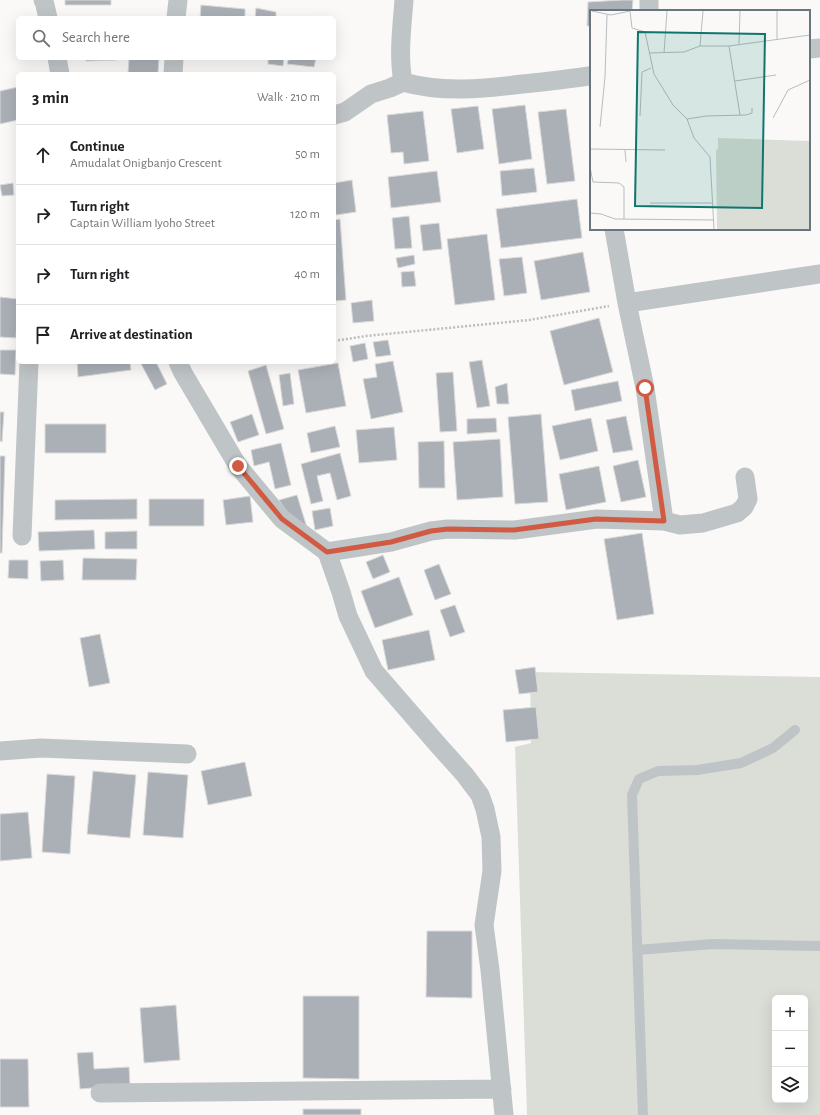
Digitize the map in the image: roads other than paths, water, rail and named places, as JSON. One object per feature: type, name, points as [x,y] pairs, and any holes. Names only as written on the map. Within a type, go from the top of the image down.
[{"type":"street","points":[[43,0],[47,16]]},
{"type":"street","points":[[176,16],[178,0]]},
{"type":"street","points":[[403,82],[401,46],[404,0]]},
{"type":"street","points":[[810,50],[820,48]]},
{"type":"street","points":[[57,60],[60,72]]},
{"type":"street","points":[[173,72],[174,60]]},
{"type":"street","points":[[336,114],[345,112],[371,94],[403,82],[418,86],[459,89],[590,80]]},
{"type":"street","points":[[614,230],[627,303],[645,388],[664,521]]},
{"type":"street","points":[[627,303],[820,274]]},
{"type":"street","points":[[22,536],[29,364]]},
{"type":"street","points":[[179,364],[238,466],[282,519],[327,552],[348,616],[374,671],[465,775],[480,795],[485,809],[491,837],[492,871],[484,925],[490,970],[504,1115]]},
{"type":"street","points":[[327,552],[391,542],[431,531],[448,529],[514,530],[596,519],[664,521],[680,525],[704,523],[737,513],[744,507],[748,499],[744,477]]},
{"type":"street","points":[[0,751],[41,748],[187,754]]},
{"type":"street","points":[[100,1093],[502,1089]]},
{"type":"lane","points":[[643,1115],[632,795],[640,779],[658,771],[697,770],[741,763],[773,748],[795,730]]},
{"type":"lane","points":[[637,950],[713,944],[820,946]]}]
